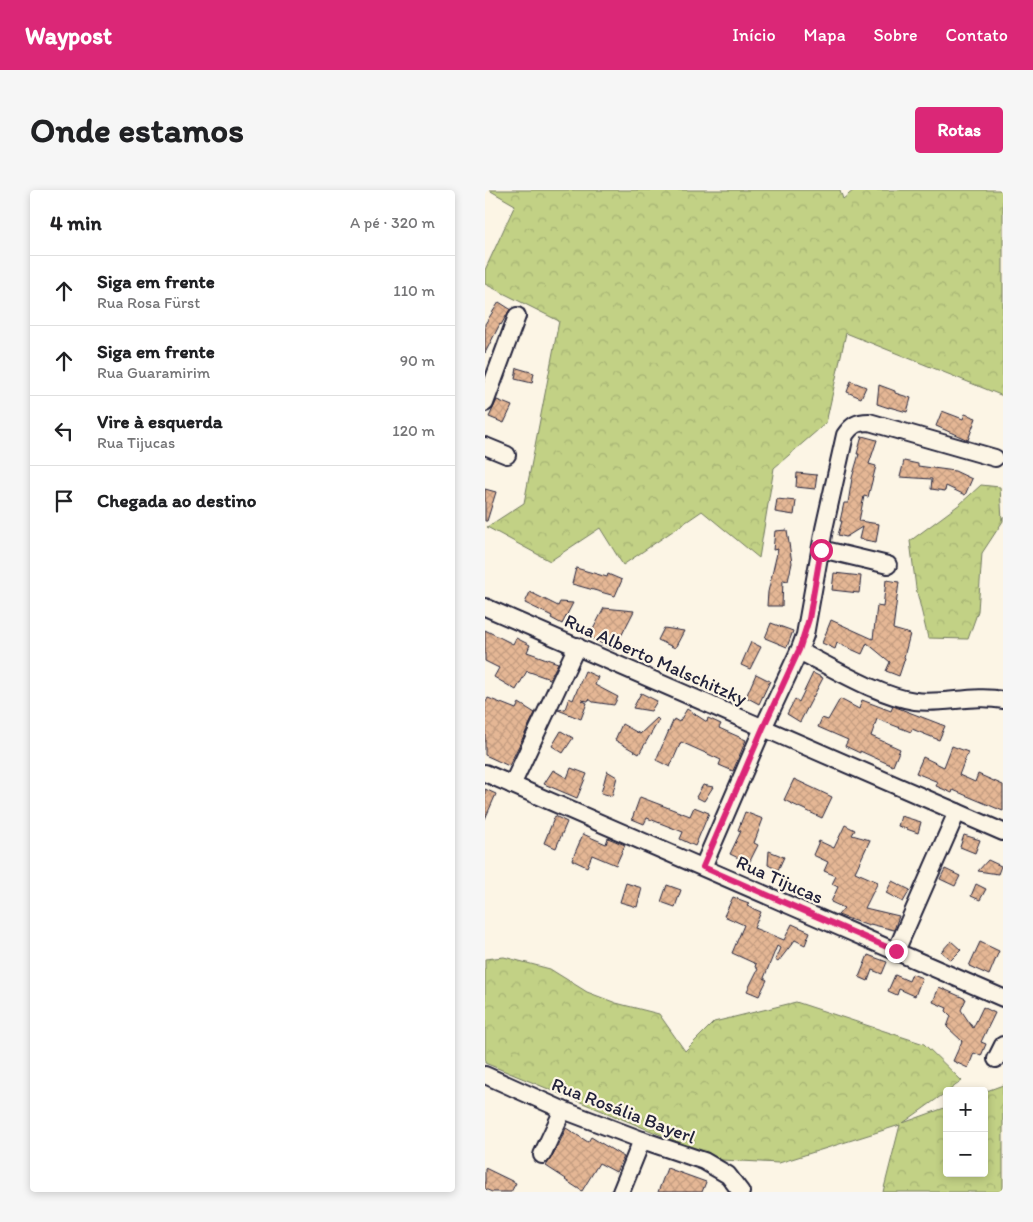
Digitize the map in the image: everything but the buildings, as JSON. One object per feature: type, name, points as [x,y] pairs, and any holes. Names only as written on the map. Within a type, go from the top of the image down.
[{"type":"street","points":[[485,403],[517,316]]},
{"type":"street","points":[[703,867],[799,650],[809,619],[845,435],[850,426],[859,422],[869,422],[995,458]]},
{"type":"street","points":[[485,446],[507,455]]},
{"type":"street","points":[[821,550],[889,565]]},
{"type":"street","name":"Rua Alberto Malschitzky","points":[[485,607],[1003,832]]},
{"type":"street","points":[[512,785],[577,646]]},
{"type":"street","points":[[799,650],[855,679],[902,699],[917,701],[979,698],[1003,700]]},
{"type":"street","name":"Rua Tijucas","points":[[485,773],[1003,998]]},
{"type":"street","points":[[896,951],[957,812]]},
{"type":"street","name":"Rua Rosália Bayerl","points":[[485,1075],[563,1110],[704,1161],[728,1175],[741,1192]]},
{"type":"street","points":[[542,1155],[563,1110]]},
{"type":"street","points":[[621,1192],[642,1140]]},
{"type":"green space","points":[[489,190],[840,190],[843,199],[854,190],[1003,190],[1003,396],[846,333],[826,423],[774,468],[759,558],[702,511],[623,565],[600,528],[550,561],[487,527],[524,503],[559,321],[485,284],[485,270],[515,205]]},
{"type":"green space","points":[[981,485],[1000,487],[1003,521],[982,553],[978,611],[968,639],[928,638],[916,588],[910,541],[960,504]]},
{"type":"green space","points":[[504,957],[550,969],[587,992],[616,1003],[659,1014],[685,1051],[714,1022],[796,1002],[924,1044],[962,1081],[954,1087],[943,1087],[943,1095],[903,1123],[943,1108],[943,1177],[988,1177],[988,1091],[1003,1085],[1003,1192],[883,1192],[900,1125],[779,1163],[722,1160],[485,1063],[485,959]]},
{"type":"route","points":[[821,550],[805,634],[703,867],[896,951]]}]
